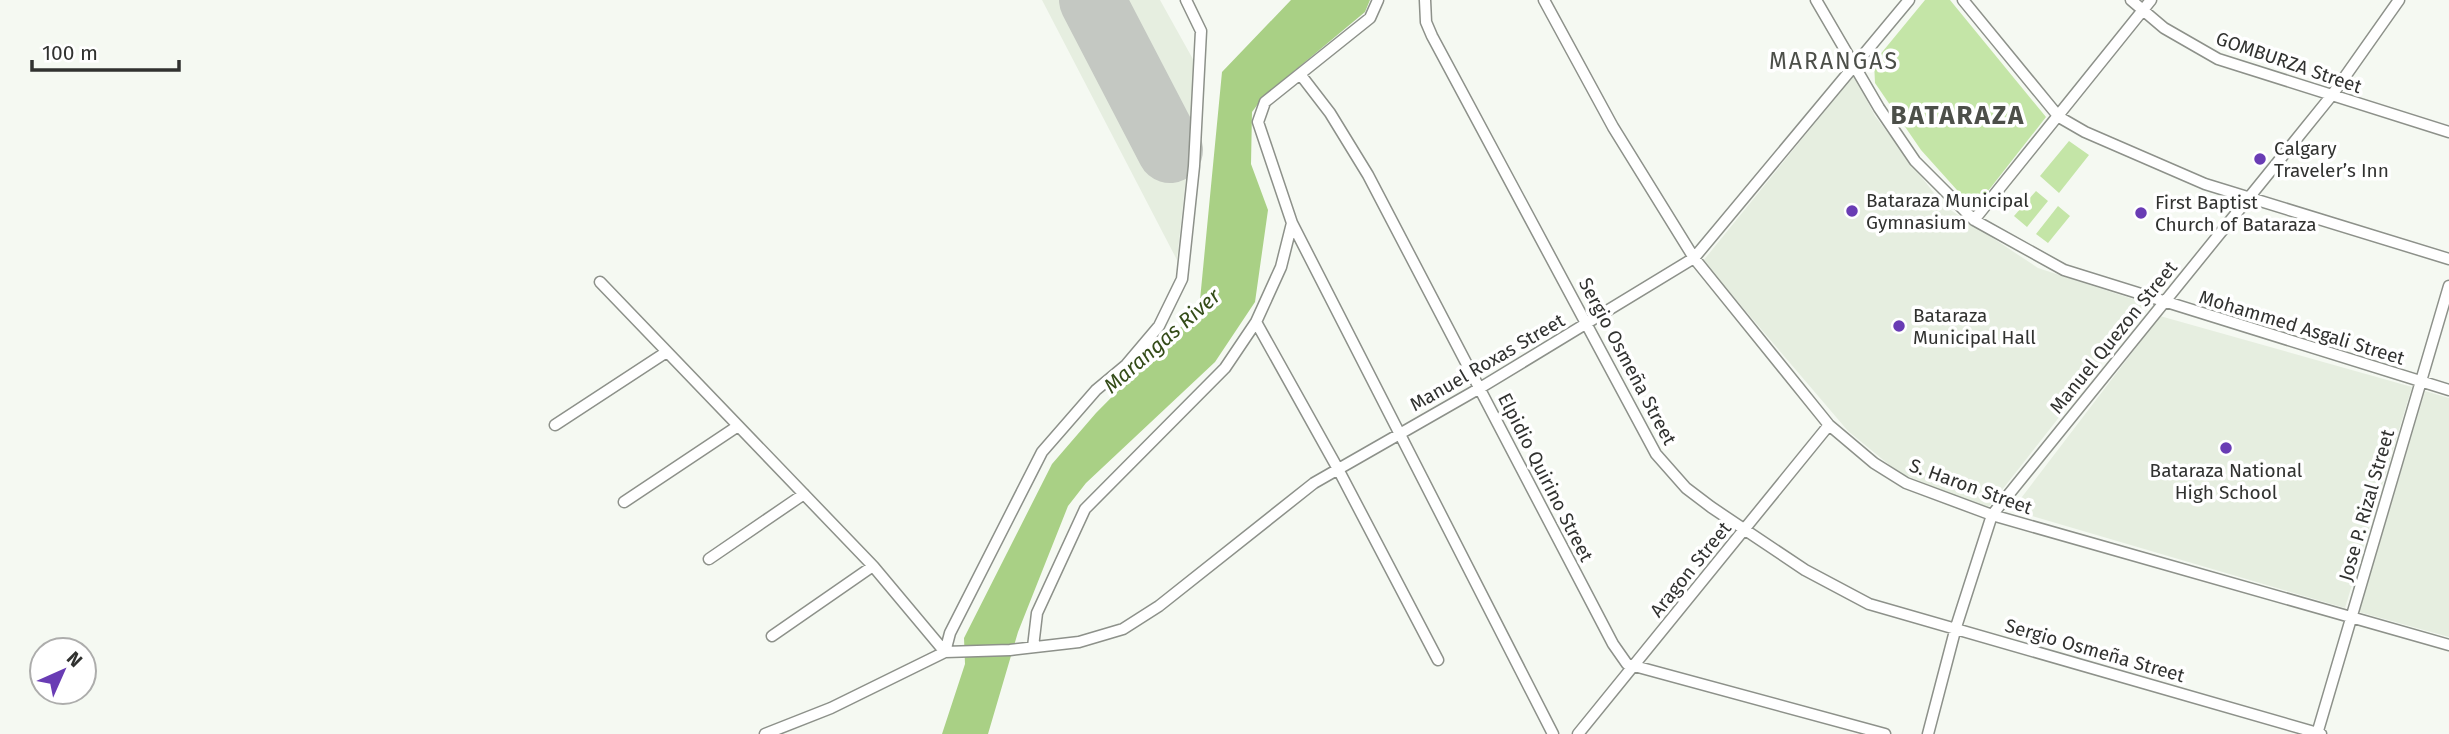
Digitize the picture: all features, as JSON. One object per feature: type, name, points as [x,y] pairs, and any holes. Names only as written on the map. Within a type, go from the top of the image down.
[{"type":"street","points":[[765,734],[831,708],[945,652],[950,633],[1042,452],[1096,390],[1126,365],[1159,326],[1182,279],[1194,166],[1201,32],[1186,0]]},
{"type":"street","points":[[1378,0],[1370,18],[1265,102],[1258,122],[1292,223],[1553,734]]},
{"type":"street","name":"S. Haron Street","points":[[1544,0],[1614,127],[1694,258],[1829,425],[1874,463],[1906,483],[1992,515],[2449,645]]},
{"type":"street","name":"Mohammed Asgali Street","points":[[1816,0],[1879,108],[1916,161],[1974,220],[2055,266],[2163,303],[2449,390]]},
{"type":"street","name":"Manuel Roxas Street","points":[[945,652],[1010,650],[1079,642],[1124,629],[1159,606],[1301,492],[1588,324],[1694,258],[1909,0]]},
{"type":"street","points":[[1962,0],[2059,117],[2116,148],[2175,173],[2449,259]]},
{"type":"street","name":"GOMBURZA Street","points":[[2131,0],[2187,43],[2218,59],[2449,132]]},
{"type":"street","points":[[1974,220],[2151,0]]},
{"type":"street","name":"Manuel Quezon Street","points":[[1928,734],[1956,627],[1992,515],[2248,195],[2332,95],[2399,0]]},
{"type":"street","name":"Sergio Osmeña Street","points":[[1425,4],[1432,36],[1588,324],[1625,400],[1656,454],[1686,488],[1745,530],[1845,593],[1869,604],[1956,627],[2318,734]]},
{"type":"street","name":"Elpidio Quirino Street","points":[[1300,74],[1330,113],[1368,174],[1613,644],[1632,667]]},
{"type":"street","points":[[1033,647],[1037,612],[1086,509],[1109,483],[1201,396],[1224,368],[1256,322],[1281,267],[1292,223]]},
{"type":"street","points":[[600,282],[665,353],[873,566],[945,652]]},
{"type":"street","name":"Jose P. Rizal Street","points":[[2318,734],[2449,286]]},
{"type":"street","points":[[1256,322],[1338,469],[1438,660]]},
{"type":"street","points":[[555,425],[665,353]]},
{"type":"street","name":"Aragon Street","points":[[1578,734],[1829,425]]},
{"type":"street","points":[[624,502],[738,426]]},
{"type":"street","points":[[709,559],[804,494]]},
{"type":"street","points":[[772,636],[873,566]]},
{"type":"street","points":[[1632,667],[1885,734]]},
{"type":"shaded area","points":[[1042,0],[1160,0],[1194,61],[1188,159],[1177,260]]},
{"type":"shaded area","points":[[1291,0],[1370,0],[1365,12],[1264,96],[1252,112],[1251,164],[1268,210],[1255,302],[1215,362],[1086,483],[1068,506],[1018,632],[988,734],[942,734],[965,664],[964,638],[1052,464],[1096,413],[1184,324],[1200,300],[1222,72]]},
{"type":"shaded area","points":[[1925,0],[1950,0],[2046,117],[1974,209],[1921,150],[1875,83],[1874,62]]},
{"type":"shaded area","points":[[1854,75],[1875,116],[1943,205],[2038,268],[2148,304],[1987,509],[1898,472],[1848,431],[1703,261]]},
{"type":"shaded area","points":[[2069,141],[2089,155],[2059,193],[2040,176]]},
{"type":"shaded area","points":[[2036,191],[2048,201],[2027,227],[2014,216]]},
{"type":"shaded area","points":[[2058,206],[2070,216],[2048,243],[2036,234]]},
{"type":"shaded area","name":"Bataraza National High School","points":[[2160,316],[2412,387],[2345,608],[2012,510]]},
{"type":"shaded area","points":[[2425,391],[2449,398],[2449,637],[2359,612]]},
{"type":"runway","points":[[1092,0],[1170,150]]},
{"type":"place","name":"Calgary Traveler’s Inn","points":[[2260,159]]},
{"type":"place","name":"Bataraza Municipal Gymnasium","points":[[1852,211]]},
{"type":"place","name":"First Baptist Church of Bataraza","points":[[2141,213]]},
{"type":"place","name":"Bataraza Municipal Hall","points":[[1899,326]]},
{"type":"place","name":"Bataraza National High School","points":[[2226,448]]},
{"type":"district","name":"MARANGAS","points":[[1834,61]]},
{"type":"district","name":"BATARAZA","points":[[1958,115]]},
{"type":"water label","name":"Marangas River","points":[[1162,341]]}]
